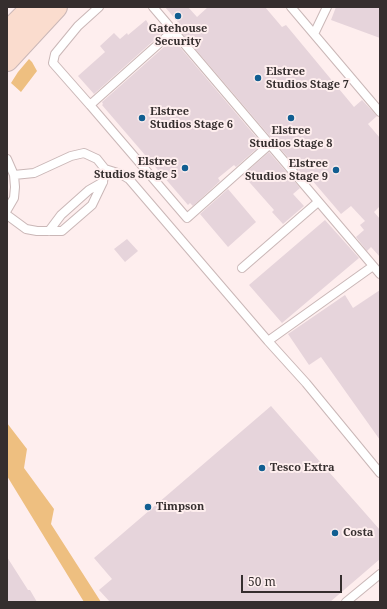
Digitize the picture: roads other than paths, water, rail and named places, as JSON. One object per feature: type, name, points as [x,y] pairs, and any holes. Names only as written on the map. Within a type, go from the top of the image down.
[{"type":"main road","points":[[7,33],[33,7]]},
{"type":"main road","points":[[7,60],[56,7]]},
{"type":"lane","points":[[99,7],[78,26],[55,54],[53,63],[187,218],[269,145]]},
{"type":"lane","points":[[153,7],[380,274]]},
{"type":"lane","points":[[291,7],[380,112]]},
{"type":"lane","points":[[314,34],[327,7]]},
{"type":"lane","points":[[90,104],[173,31]]},
{"type":"lane","points":[[14,175],[34,173],[72,156],[84,153],[96,158],[105,169],[129,179],[306,383],[380,473]]},
{"type":"lane","points":[[7,161],[14,175],[15,187],[14,198],[7,210]]},
{"type":"lane","points":[[7,215],[26,229],[37,231],[62,231],[92,205],[103,182],[105,169]]},
{"type":"lane","points":[[49,231],[61,215],[89,190],[103,182]]},
{"type":"lane","points":[[242,268],[318,202]]},
{"type":"lane","points":[[268,341],[373,266]]},
{"type":"lane","points":[[346,602],[380,574]]},
{"type":"place","name":"Gatehouse Security","points":[[178,16]]},
{"type":"place","name":"Elstree Studios Stage 7","points":[[258,78]]},
{"type":"place","name":"Elstree Studios Stage 6","points":[[142,118]]},
{"type":"place","name":"Elstree Studios Stage 8","points":[[291,118]]},
{"type":"place","name":"Elstree Studios Stage 5","points":[[185,168]]},
{"type":"place","name":"Elstree Studios Stage 9","points":[[336,170]]},
{"type":"place","name":"Tesco Extra","points":[[262,468]]},
{"type":"place","name":"Timpson","points":[[148,507]]},
{"type":"place","name":"Costa","points":[[335,533]]}]
